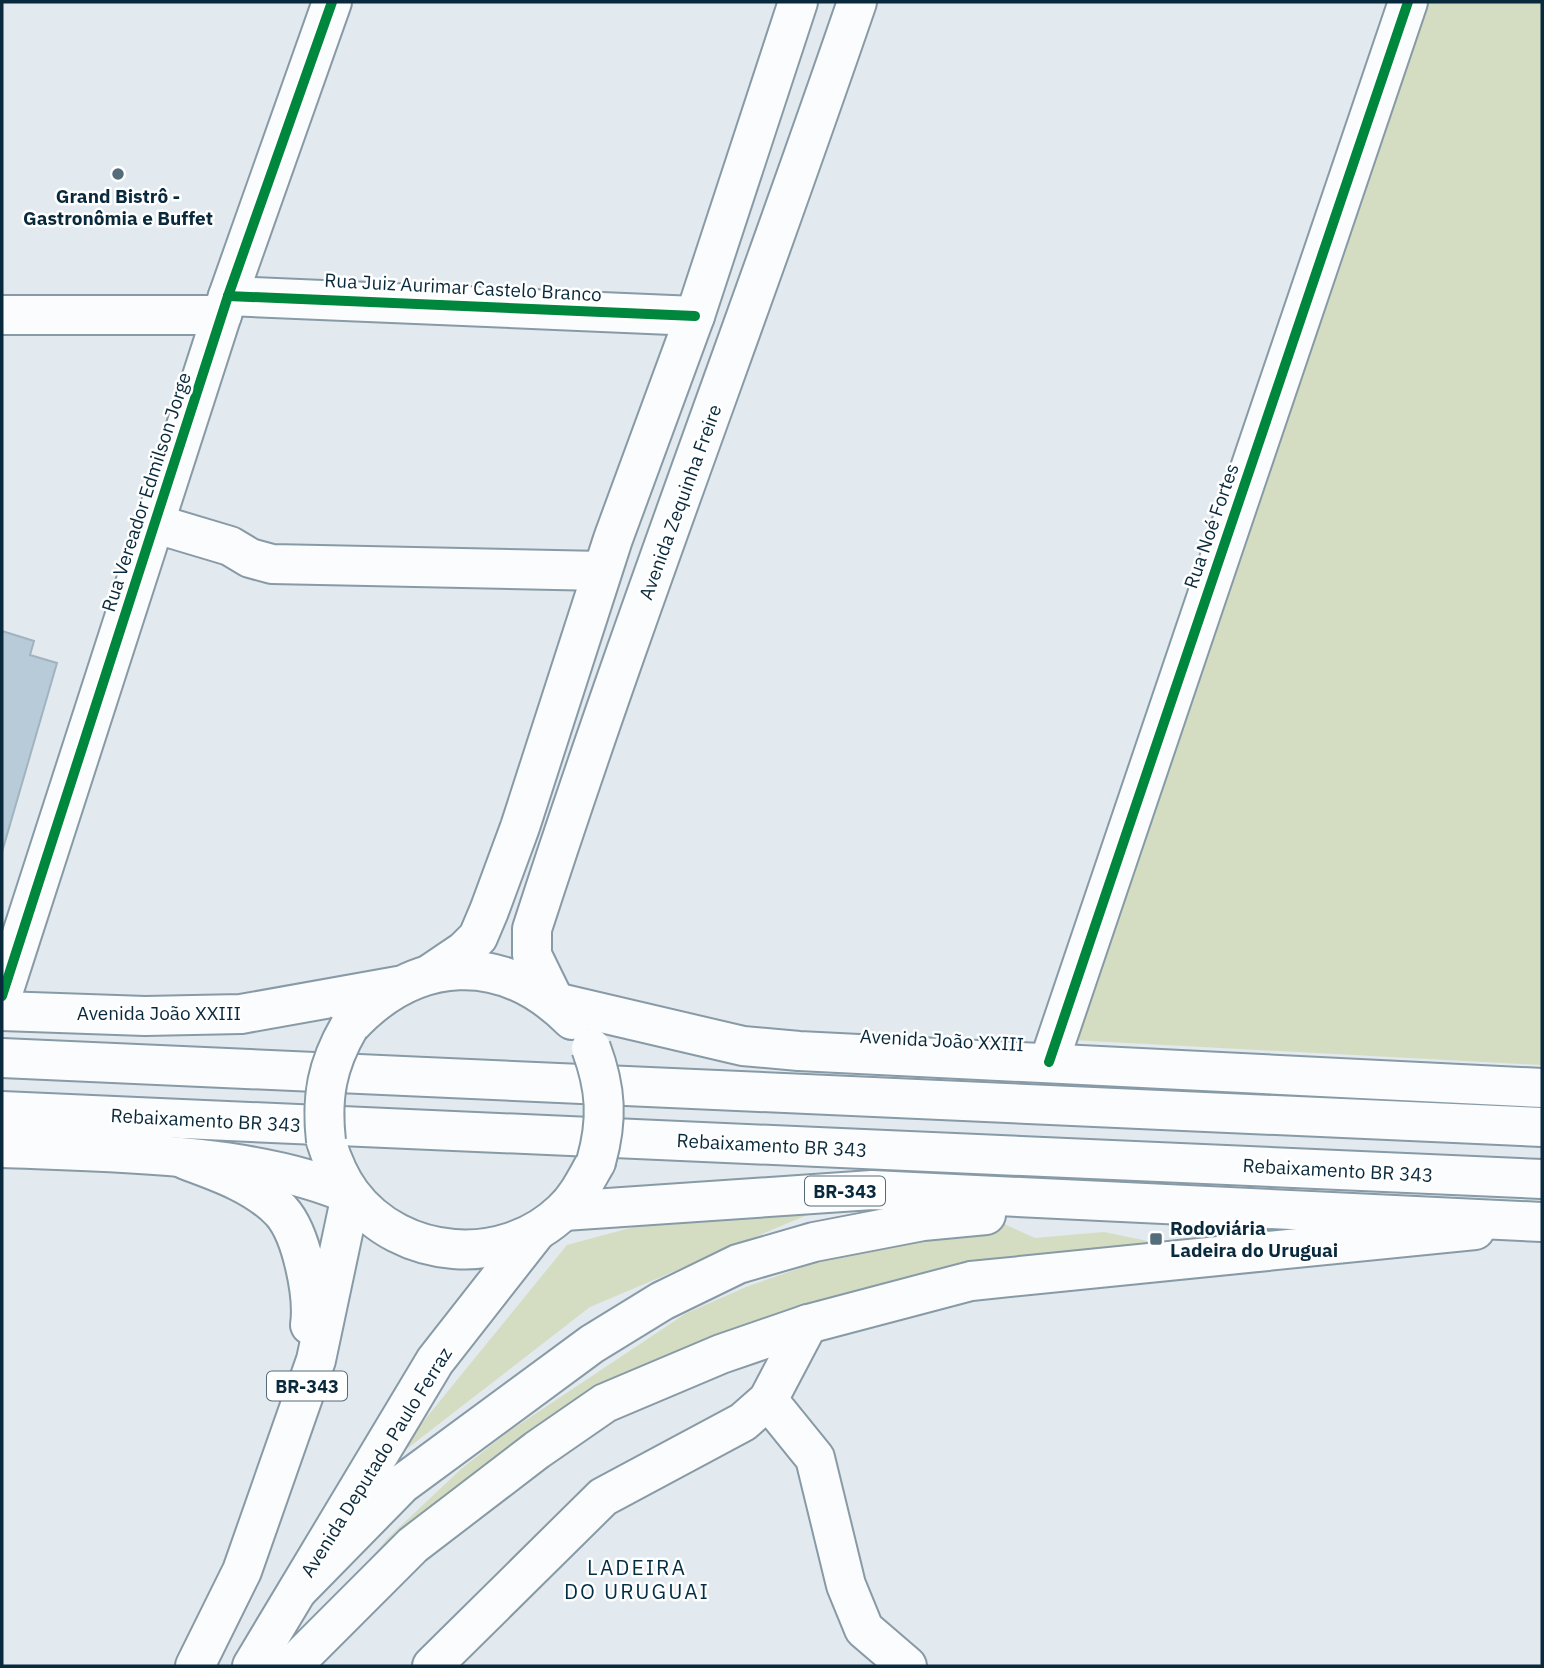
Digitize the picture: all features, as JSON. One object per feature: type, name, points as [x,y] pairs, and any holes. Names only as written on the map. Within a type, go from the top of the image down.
[{"type":"main road","name":"Rua Vereador Edmilson Jorge","points":[[2,996],[225,306],[332,2]]},
{"type":"main road","points":[[414,980],[464,951],[478,937],[489,911],[520,827],[607,555],[695,316],[798,2]]},
{"type":"main road","name":"Avenida Zequinha Freire","points":[[555,1002],[531,955],[532,929],[655,569],[771,252],[857,2]]},
{"type":"main road","name":"Rua Noé Fortes","points":[[1049,1062],[1408,2]]},
{"type":"main road","name":"Rua Juiz Aurimar Castelo Branco","points":[[2,315],[225,306],[695,316]]},
{"type":"main road","points":[[153,523],[230,546],[250,558],[272,564],[617,554],[628,564],[641,570],[655,569]]},
{"type":"main road","name":"Avenida João XXIII","points":[[2,1011],[145,1016],[240,1014],[474,970],[517,980],[555,1002],[743,1046],[1542,1088]]},
{"type":"main road","name":"BR-343","points":[[414,980],[367,1008],[349,1027],[334,1053],[326,1082],[323,1111],[326,1141],[336,1170],[351,1195],[381,1224],[417,1242],[457,1251],[498,1247],[550,1221],[798,1192],[872,1190],[1542,1223]]},
{"type":"main road","name":"Avenida Deputado Paulo Ferraz","points":[[252,1666],[435,1361],[550,1221],[580,1190],[596,1162],[604,1134],[606,1105],[601,1076],[591,1048],[575,1023],[555,1002]]},
{"type":"main road","points":[[2,1058],[1542,1127]]},
{"type":"main road","name":"Rebaixamento BR 343","points":[[2,1111],[1542,1179]]},
{"type":"main road","points":[[2,1148],[263,1168],[317,1180],[351,1195]]},
{"type":"main road","points":[[186,1160],[231,1176],[282,1212],[305,1266],[312,1312],[305,1359],[242,1571]]},
{"type":"main road","name":"BR-343","points":[[195,1666],[242,1571],[316,1360],[351,1195]]},
{"type":"main road","points":[[299,1589],[402,1485],[592,1344],[662,1301],[738,1264],[814,1242],[923,1221],[1127,1201]]},
{"type":"main road","points":[[292,1666],[413,1545],[537,1450],[605,1403],[721,1354],[808,1324],[971,1281],[1542,1223]]},
{"type":"main road","points":[[432,1666],[603,1497],[743,1422],[768,1400],[808,1324]]},
{"type":"main road","points":[[768,1400],[815,1458],[846,1585],[864,1629],[907,1666]]},
{"type":"green space","points":[[1428,2],[1542,2],[1542,1065],[1072,1040]]},
{"type":"green space","points":[[708,1207],[826,1207],[590,1307],[391,1461],[567,1245]]},
{"type":"green space","points":[[995,1220],[1035,1238],[1104,1232],[1167,1245],[673,1357],[346,1587],[389,1537],[461,1469],[508,1432],[685,1314],[746,1287],[837,1255]]},
{"type":"building","points":[[2,631],[34,641],[30,655],[57,663],[2,852]]},
{"type":"cycle path","points":[[2,996],[228,296],[332,2]]},
{"type":"cycle path","points":[[1049,1062],[1408,2]]},
{"type":"cycle path","points":[[228,296],[695,316]]},
{"type":"place","name":"Grand Bistrô - Gastronômia e Buffet","points":[[118,174]]},
{"type":"place","name":"Rodoviária Ladeira do Uruguai","points":[[1156,1239]]},
{"type":"district","name":"LADEIRA DO URUGUAI","points":[[637,1579]]}]
